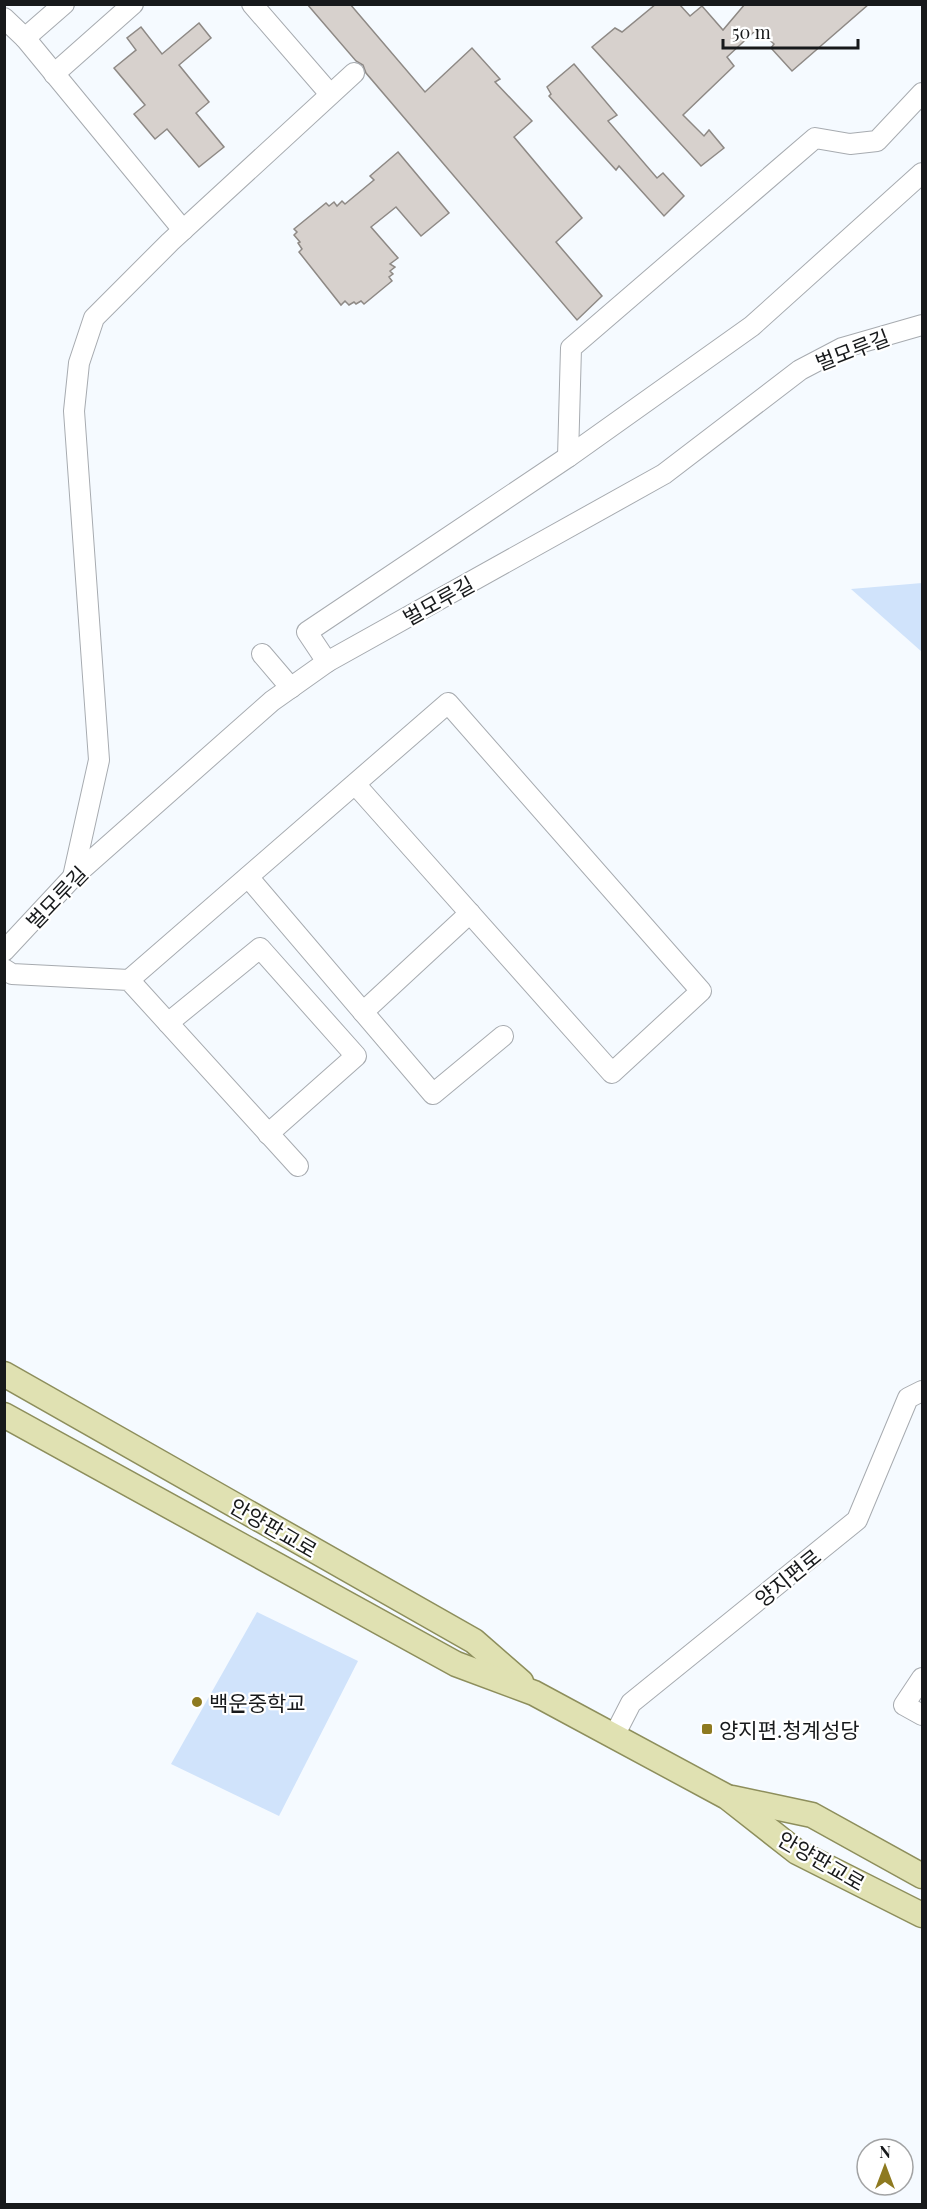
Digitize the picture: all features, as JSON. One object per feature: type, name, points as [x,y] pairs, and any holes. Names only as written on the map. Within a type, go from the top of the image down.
[{"type":"main road","name":"안양판교로","points":[[4,1374],[474,1641],[534,1693]]},
{"type":"main road","name":"안양판교로","points":[[4,1415],[456,1664],[534,1693],[727,1797],[797,1851],[922,1915]]},
{"type":"main road","name":"안양판교로","points":[[727,1797],[812,1815],[922,1876]]},
{"type":"street","points":[[25,38],[64,4]]},
{"type":"street","points":[[54,74],[133,4]]},
{"type":"street","points":[[252,4],[330,94]]},
{"type":"street","points":[[4,18],[25,38],[183,230]]},
{"type":"street","points":[[73,877],[99,760],[74,411],[79,363],[94,318],[183,230],[354,72]]},
{"type":"street","points":[[568,458],[571,348],[815,138],[850,144],[878,141],[922,93]]},
{"type":"street","points":[[327,662],[307,632],[568,458],[752,326],[922,173]]},
{"type":"street","name":"벌모루길","points":[[4,951],[73,877],[272,700],[327,662],[664,474],[800,369],[842,348],[922,325]]},
{"type":"street","points":[[262,654],[291,688]]},
{"type":"street","points":[[4,969],[12,974],[129,980],[448,703],[701,991],[612,1073],[356,784]]},
{"type":"street","points":[[248,877],[433,1094],[504,1036]]},
{"type":"street","points":[[363,1012],[470,913]]},
{"type":"street","points":[[168,1023],[260,948],[356,1056],[268,1134]]},
{"type":"street","points":[[129,980],[297,1166]]},
{"type":"street","name":"양지편로","points":[[614,1736],[631,1703],[856,1521],[908,1398],[922,1391]]},
{"type":"street","points":[[922,1678],[904,1705],[922,1715]]},
{"type":"shaded area","points":[[922,583],[922,652],[851,589]]},
{"type":"shaded area","points":[[257,1612],[358,1661],[279,1816],[171,1764]]},
{"type":"building","points":[[307,4],[350,4],[425,92],[472,48],[500,79],[495,82],[532,121],[514,137],[582,218],[556,242],[602,296],[577,320],[366,73],[363,65],[356,61]]},
{"type":"building","points":[[656,4],[679,4],[690,16],[702,6],[723,30],[745,4],[869,4],[792,71],[771,48],[774,44],[765,36],[762,39],[755,31],[727,57],[734,66],[683,115],[704,136],[709,130],[724,148],[701,166],[592,47],[615,28],[622,32]]},
{"type":"building","points":[[199,23],[211,38],[179,65],[209,102],[196,113],[224,147],[199,167],[167,129],[155,139],[134,114],[145,105],[114,68],[136,50],[127,38],[141,27],[162,54]]},
{"type":"building","points":[[574,64],[617,115],[608,121],[657,178],[663,173],[684,196],[664,216],[619,166],[616,170],[549,96],[551,94],[547,87]]},
{"type":"building","points":[[398,152],[449,213],[421,236],[396,207],[371,227],[398,258],[390,264],[395,267],[390,271],[393,274],[389,277],[392,281],[364,304],[361,301],[349,305],[345,301],[341,305],[299,252],[302,249],[294,235],[297,232],[294,229],[326,203],[329,206],[334,202],[337,206],[342,201],[345,204],[374,180],[370,176]]},
{"type":"place","name":"백운중학교","points":[[197,1702]]},
{"type":"place","name":"양지편.청계성당","points":[[707,1729]]}]
